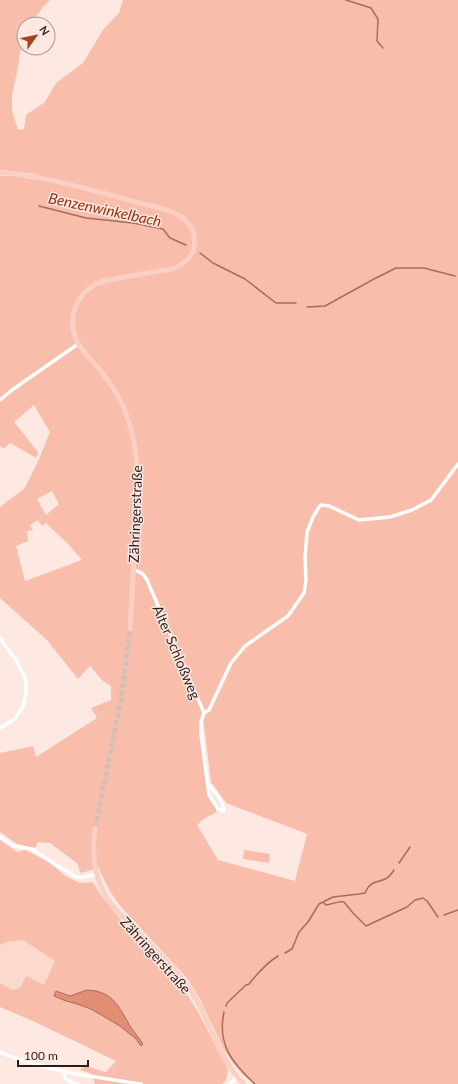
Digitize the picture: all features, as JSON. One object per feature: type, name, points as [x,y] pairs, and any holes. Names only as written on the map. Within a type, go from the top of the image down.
[{"type":"main road","points":[[0,173],[16,174],[61,183],[116,196],[170,212],[184,218],[192,230],[194,240],[193,250],[188,259],[181,265],[174,268],[102,282],[92,286],[84,293],[77,302],[72,318],[74,334],[78,344]]},
{"type":"main road","name":"Zähringerstraße","points":[[78,344],[113,388],[122,406],[133,435],[137,455],[138,476],[130,629]]},
{"type":"main road","name":"Zähringerstraße","points":[[95,828],[93,849],[94,859],[103,891],[113,906],[175,970],[187,986],[198,1002],[227,1062],[237,1077],[244,1084]]},
{"type":"street","points":[[0,400],[78,344]]},
{"type":"street","name":"Alter Schloßweg","points":[[134,570],[141,572],[147,580],[204,713],[209,710],[231,663],[245,646],[288,616],[304,593],[306,580],[305,558],[307,532],[313,517],[321,505],[329,506],[359,520],[390,517],[412,510],[431,500],[458,464]]},
{"type":"street","points":[[0,638],[16,660],[26,680],[26,692],[23,706],[14,719],[0,728]]},
{"type":"street","points":[[204,713],[201,722],[201,734],[209,795],[218,809],[224,810],[221,800],[208,784]]},
{"type":"street","points":[[0,837],[14,846],[32,849],[76,877],[97,874]]},
{"type":"street","points":[[0,1052],[7,1056],[49,1069],[141,1084]]},
{"type":"street","points":[[62,1071],[68,1081],[77,1084]]},
{"type":"street","points":[[230,1084],[237,1077]]},
{"type":"shaded area","points":[[0,0],[50,0],[36,16],[16,16],[16,56],[20,56],[12,95],[12,111],[18,130],[24,129],[26,115],[45,102],[56,83],[83,63],[103,30],[119,13],[123,0],[458,0],[458,1084],[254,1084],[242,1074],[224,1050],[200,999],[186,977],[122,908],[109,889],[99,868],[81,873],[78,864],[50,843],[38,842],[35,848],[17,844],[0,832],[0,753],[33,746],[36,757],[97,718],[91,708],[111,700],[111,686],[103,681],[90,666],[78,679],[47,640],[0,598],[0,507],[25,488],[50,432],[34,405],[14,422],[38,452],[36,458],[10,443],[3,449],[0,445],[0,176],[13,176],[37,180],[37,174],[0,170]],"holes":[[[52,491],[59,504],[46,515],[37,499]],[[38,520],[42,526],[46,523],[82,560],[25,581],[16,546],[28,541],[27,531],[33,530],[30,525]],[[203,717],[211,782],[226,803],[307,834],[295,881],[218,860],[197,825],[205,818],[217,812],[216,810],[218,809],[209,795],[201,722]]]},
{"type":"shaded area","points":[[0,840],[17,852],[25,850],[47,861],[67,877],[80,883],[92,882],[94,884],[123,923],[178,980],[198,1012],[228,1070],[226,1080],[222,1084],[95,1084],[92,1074],[80,1070],[85,1066],[106,1072],[116,1061],[33,1021],[0,1007],[0,983],[12,990],[20,988],[26,976],[44,985],[55,961],[23,940],[6,942],[0,945]]},
{"type":"shaded area","points":[[244,850],[270,854],[269,863],[243,859]]},
{"type":"shaded area","points":[[23,940],[55,961],[44,985],[20,988],[12,991],[0,983],[0,945],[6,942]]},
{"type":"shaded area","points":[[87,990],[103,993],[114,1001],[143,1044],[141,1046],[136,1039],[120,1026],[91,1009],[54,996],[56,991],[70,996]]},
{"type":"waterway","points":[[346,0],[371,8],[378,19],[377,41],[383,48]]},
{"type":"waterway","name":"Benzenwinkelbach","points":[[39,206],[86,218],[133,223],[163,229],[170,238],[186,245]]},
{"type":"waterway","name":"Benzenwinkelbach","points":[[200,253],[213,263],[245,279],[276,303],[296,303]]},
{"type":"waterway","name":"Benzenwinkelbach","points":[[307,307],[325,306],[396,268],[424,268],[455,276]]},
{"type":"waterway","points":[[399,863],[410,847]]},
{"type":"waterway","points":[[285,953],[292,949],[299,932],[308,922],[319,904],[333,897],[365,893],[374,882],[387,878],[394,870]]},
{"type":"waterway","points":[[323,902],[326,905],[344,902],[366,926],[407,907],[415,900],[423,898],[427,901],[438,917]]},
{"type":"waterway","points":[[444,915],[458,910]]},
{"type":"waterway","points":[[226,1006],[227,1003],[246,985],[249,984],[266,965],[278,956]]},
{"type":"waterway","points":[[224,1012],[222,1023],[223,1034],[228,1052],[239,1068],[255,1084]]},
{"type":"tunnel","points":[[95,828],[121,700],[130,629]]}]
